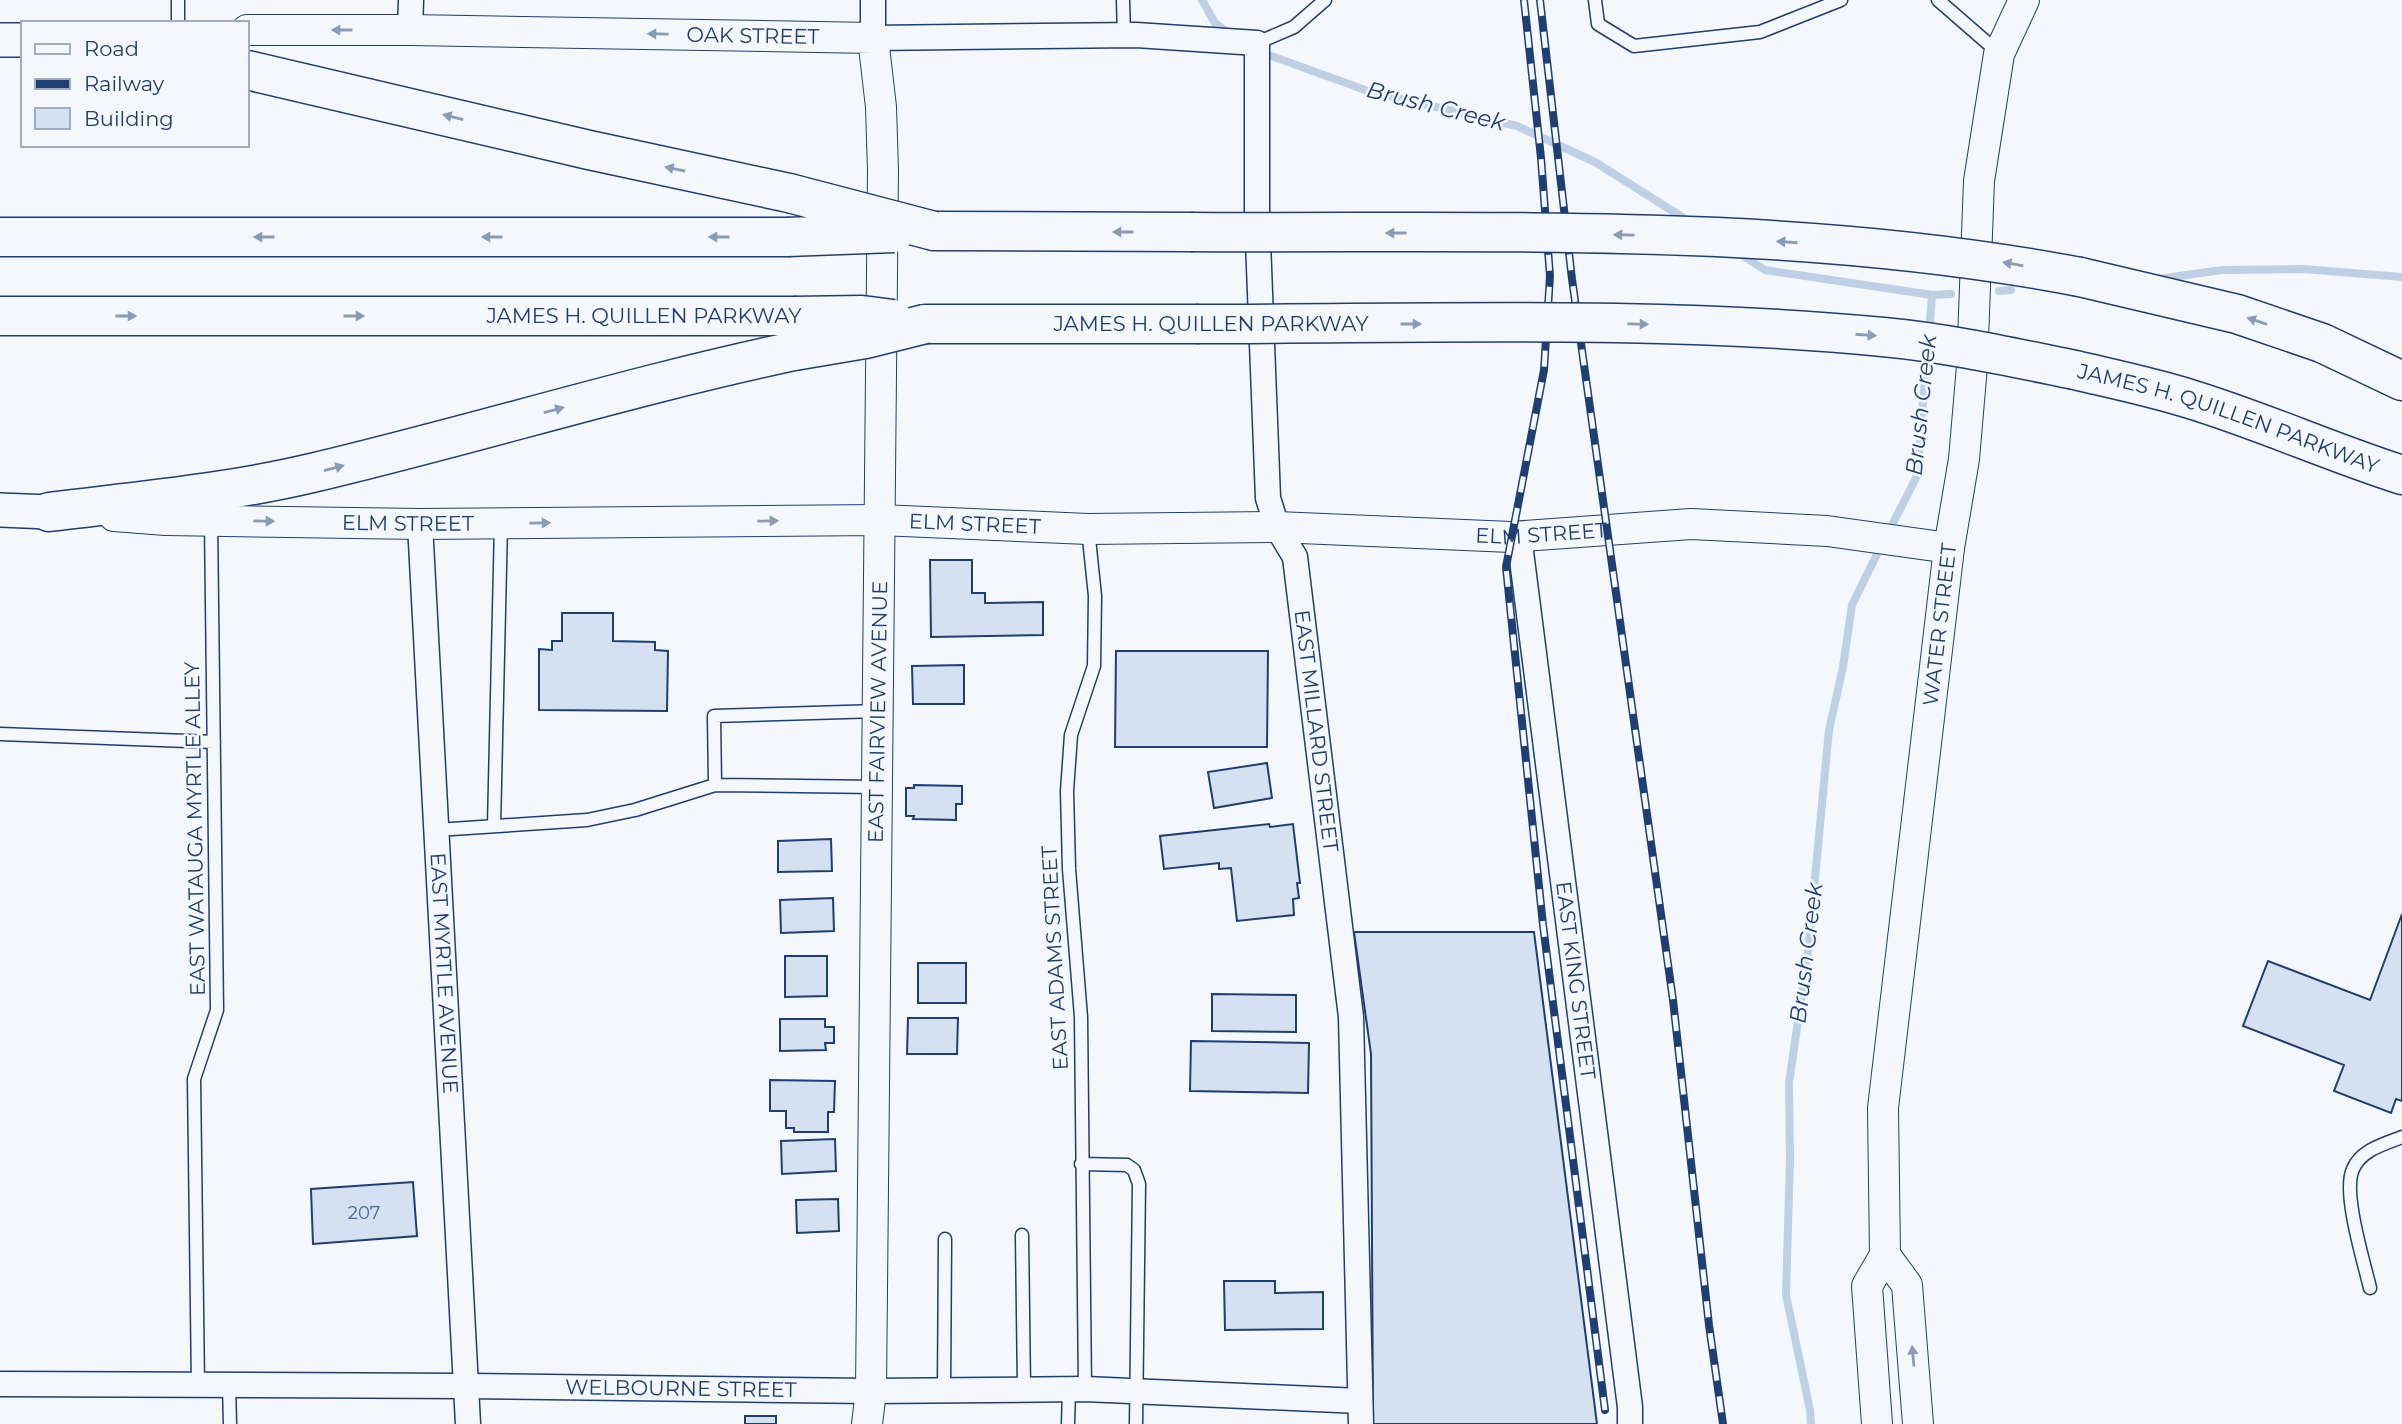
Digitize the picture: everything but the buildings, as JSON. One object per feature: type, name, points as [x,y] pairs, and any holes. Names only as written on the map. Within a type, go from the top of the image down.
[{"type":"highway","points":[[248,70],[951,232]]},
{"type":"highway","points":[[0,237],[787,237],[951,232],[1692,236],[1905,250],[2006,263],[2081,277],[2237,314],[2322,343],[2402,381]]},
{"type":"highway","name":"JAMES H. QUILLEN PARKWAY","points":[[0,316],[794,333],[862,315],[926,324],[1743,326],[1898,339],[1966,348],[2075,370],[2189,399],[2402,475]]},
{"type":"highway","points":[[49,512],[197,493],[314,473],[716,367],[794,333]]},
{"type":"highway","points":[[2322,343],[2388,352],[2402,357]]},
{"type":"highway","points":[[2344,456],[2402,496]]},
{"type":"main road","points":[[0,40],[21,40]]},
{"type":"main road","name":"ELM STREET","points":[[0,510],[49,512]]},
{"type":"street","points":[[410,30],[411,0]]},
{"type":"street","name":"EAST FAIRVIEW AVENUE","points":[[867,1424],[871,1391],[883,171],[881,107],[873,38],[873,0]]},
{"type":"street","name":"WATER STREET","points":[[1885,1255],[1883,1108],[1949,548],[1964,459],[1972,366],[1979,181],[1999,54],[2024,0]]},
{"type":"street","name":"OAK STREET","points":[[248,30],[873,38],[1124,35],[1257,43]]},
{"type":"street","name":"EAST MILLARD STREET","points":[[1257,43],[1260,344],[1268,498],[1276,527],[1295,557],[1351,1017],[1361,1412]]},
{"type":"street","name":"ELM STREET","points":[[49,512],[211,520],[420,524],[880,520],[1088,529],[1276,527],[1519,536],[1690,524],[1827,531],[1949,548]]},
{"type":"street","name":"EAST MYRTLE AVENUE","points":[[420,524],[468,1424]]},
{"type":"street","name":"EAST KING STREET","points":[[1519,536],[1630,1407],[1630,1424]]},
{"type":"street","points":[[1877,1424],[1867,1286],[1885,1255],[1907,1285],[1918,1424]]},
{"type":"street","name":"WELBOURNE STREET","points":[[0,1384],[871,1391],[1077,1389],[1136,1391],[1361,1412]]},
{"type":"lane","points":[[178,0],[178,21]]},
{"type":"lane","points":[[1123,0],[1124,35]]},
{"type":"lane","points":[[1257,43],[1294,27],[1325,0]]},
{"type":"lane","points":[[1595,0],[1598,24],[1634,46],[1760,32],[1841,0]]},
{"type":"lane","points":[[1938,0],[1999,54]]},
{"type":"lane","name":"EAST WATAUGA MYRTLE ALLEY","points":[[198,1385],[194,1079],[217,1010],[211,520]]},
{"type":"lane","points":[[494,826],[501,523]]},
{"type":"lane","name":"EAST ADAMS STREET","points":[[1069,1424],[1077,1389],[1081,1017],[1069,869],[1067,791],[1071,735],[1094,667],[1095,596],[1088,529]]},
{"type":"lane","points":[[715,785],[714,716],[878,711]]},
{"type":"lane","points":[[0,734],[214,741]]},
{"type":"lane","points":[[437,830],[587,820],[635,810],[715,785],[877,787]]},
{"type":"lane","points":[[2370,1288],[2348,1188],[2353,1168],[2369,1150],[2402,1137]]},
{"type":"lane","points":[[1081,1164],[1126,1165],[1134,1170],[1139,1184],[1136,1424]]},
{"type":"lane","points":[[1022,1235],[1024,1389]]},
{"type":"lane","points":[[944,1391],[945,1238]]},
{"type":"lane","points":[[229,1385],[230,1424]]},
{"type":"waterway","name":"Brush Creek","points":[[1202,0],[1215,23],[1231,35]]},
{"type":"waterway","name":"Brush Creek","points":[[1260,52],[1368,91],[1517,126],[1595,162],[1690,222]]},
{"type":"waterway","name":"Brush Creek","points":[[1740,254],[1765,270],[1932,295],[1951,294]]},
{"type":"waterway","points":[[2158,279],[2222,270],[2303,269],[2402,277]]},
{"type":"waterway","points":[[1999,291],[2011,290]]},
{"type":"waterway","name":"Brush Creek","points":[[1929,334],[1932,295]]},
{"type":"waterway","name":"Brush Creek","points":[[1888,533],[1917,476],[1927,354]]},
{"type":"waterway","name":"Brush Creek","points":[[1811,1424],[1786,1295],[1789,1083],[1808,952],[1829,730],[1843,667],[1852,605],[1882,544]]},
{"type":"railway","points":[[1524,0],[1541,158],[1550,276],[1544,370],[1506,567],[1543,925],[1605,1410]]},
{"type":"railway","points":[[1540,0],[1572,279],[1673,1000],[1709,1325],[1723,1424]]}]
